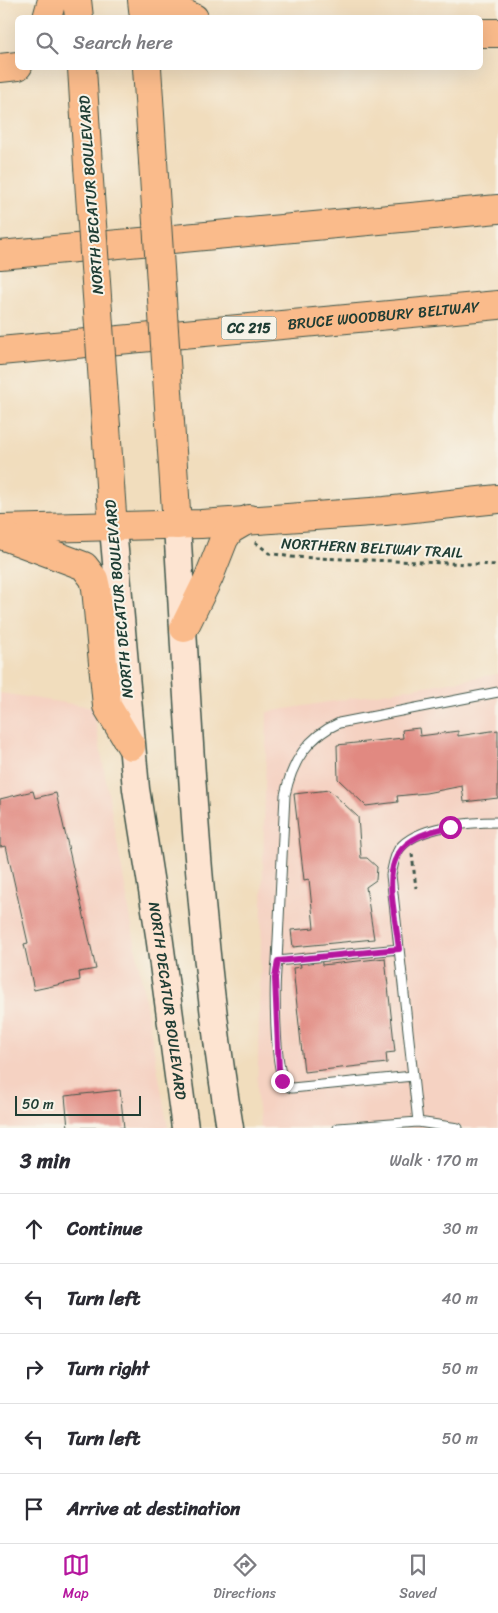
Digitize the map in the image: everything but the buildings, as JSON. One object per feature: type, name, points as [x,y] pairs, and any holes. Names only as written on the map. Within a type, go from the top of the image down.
[{"type":"main road","points":[[47,15],[52,0]]},
{"type":"main road","points":[[77,0],[79,15]]},
{"type":"main road","points":[[142,0],[144,15]]},
{"type":"main road","points":[[154,0],[187,15]]},
{"type":"main road","points":[[483,34],[498,33]]},
{"type":"main road","points":[[0,68],[15,66]]},
{"type":"main road","name":"NORTH DECATUR BOULEVARD","points":[[82,70],[113,528],[132,746],[185,1128]]},
{"type":"main road","points":[[147,70],[203,915],[211,998],[230,1128]]},
{"type":"main road","points":[[0,256],[498,209]]},
{"type":"main road","name":"BRUCE WOODBURY BELTWAY","points":[[0,351],[498,305]]},
{"type":"main road","points":[[184,628],[209,578],[224,539],[230,530],[250,530],[498,499]]},
{"type":"main road","points":[[0,529],[113,528],[177,525],[250,530]]},
{"type":"main road","points":[[0,534],[72,560],[89,572],[96,588],[106,706],[132,746]]},
{"type":"lane","points":[[413,1076],[292,1088],[286,1086],[279,1070],[275,978],[278,961],[285,796],[292,769],[304,746],[326,728],[339,723],[498,692]]},
{"type":"lane","points":[[418,1122],[391,875],[399,850],[413,838],[434,830],[498,822]]},
{"type":"lane","points":[[278,961],[399,949]]},
{"type":"lane","points":[[338,1128],[418,1122],[458,1128]]},
{"type":"path","name":"NORTHERN BELTWAY TRAIL","points":[[250,530],[269,553],[291,557],[498,565]]},
{"type":"shaded area","points":[[498,674],[498,1128],[260,1128],[257,1099],[267,712]]},
{"type":"shaded area","points":[[0,693],[93,707],[168,1128],[0,1128]]},
{"type":"route","points":[[282,1081],[279,1070],[275,978],[278,961],[399,949],[391,875],[394,860],[399,850],[418,835],[450,827]]}]
